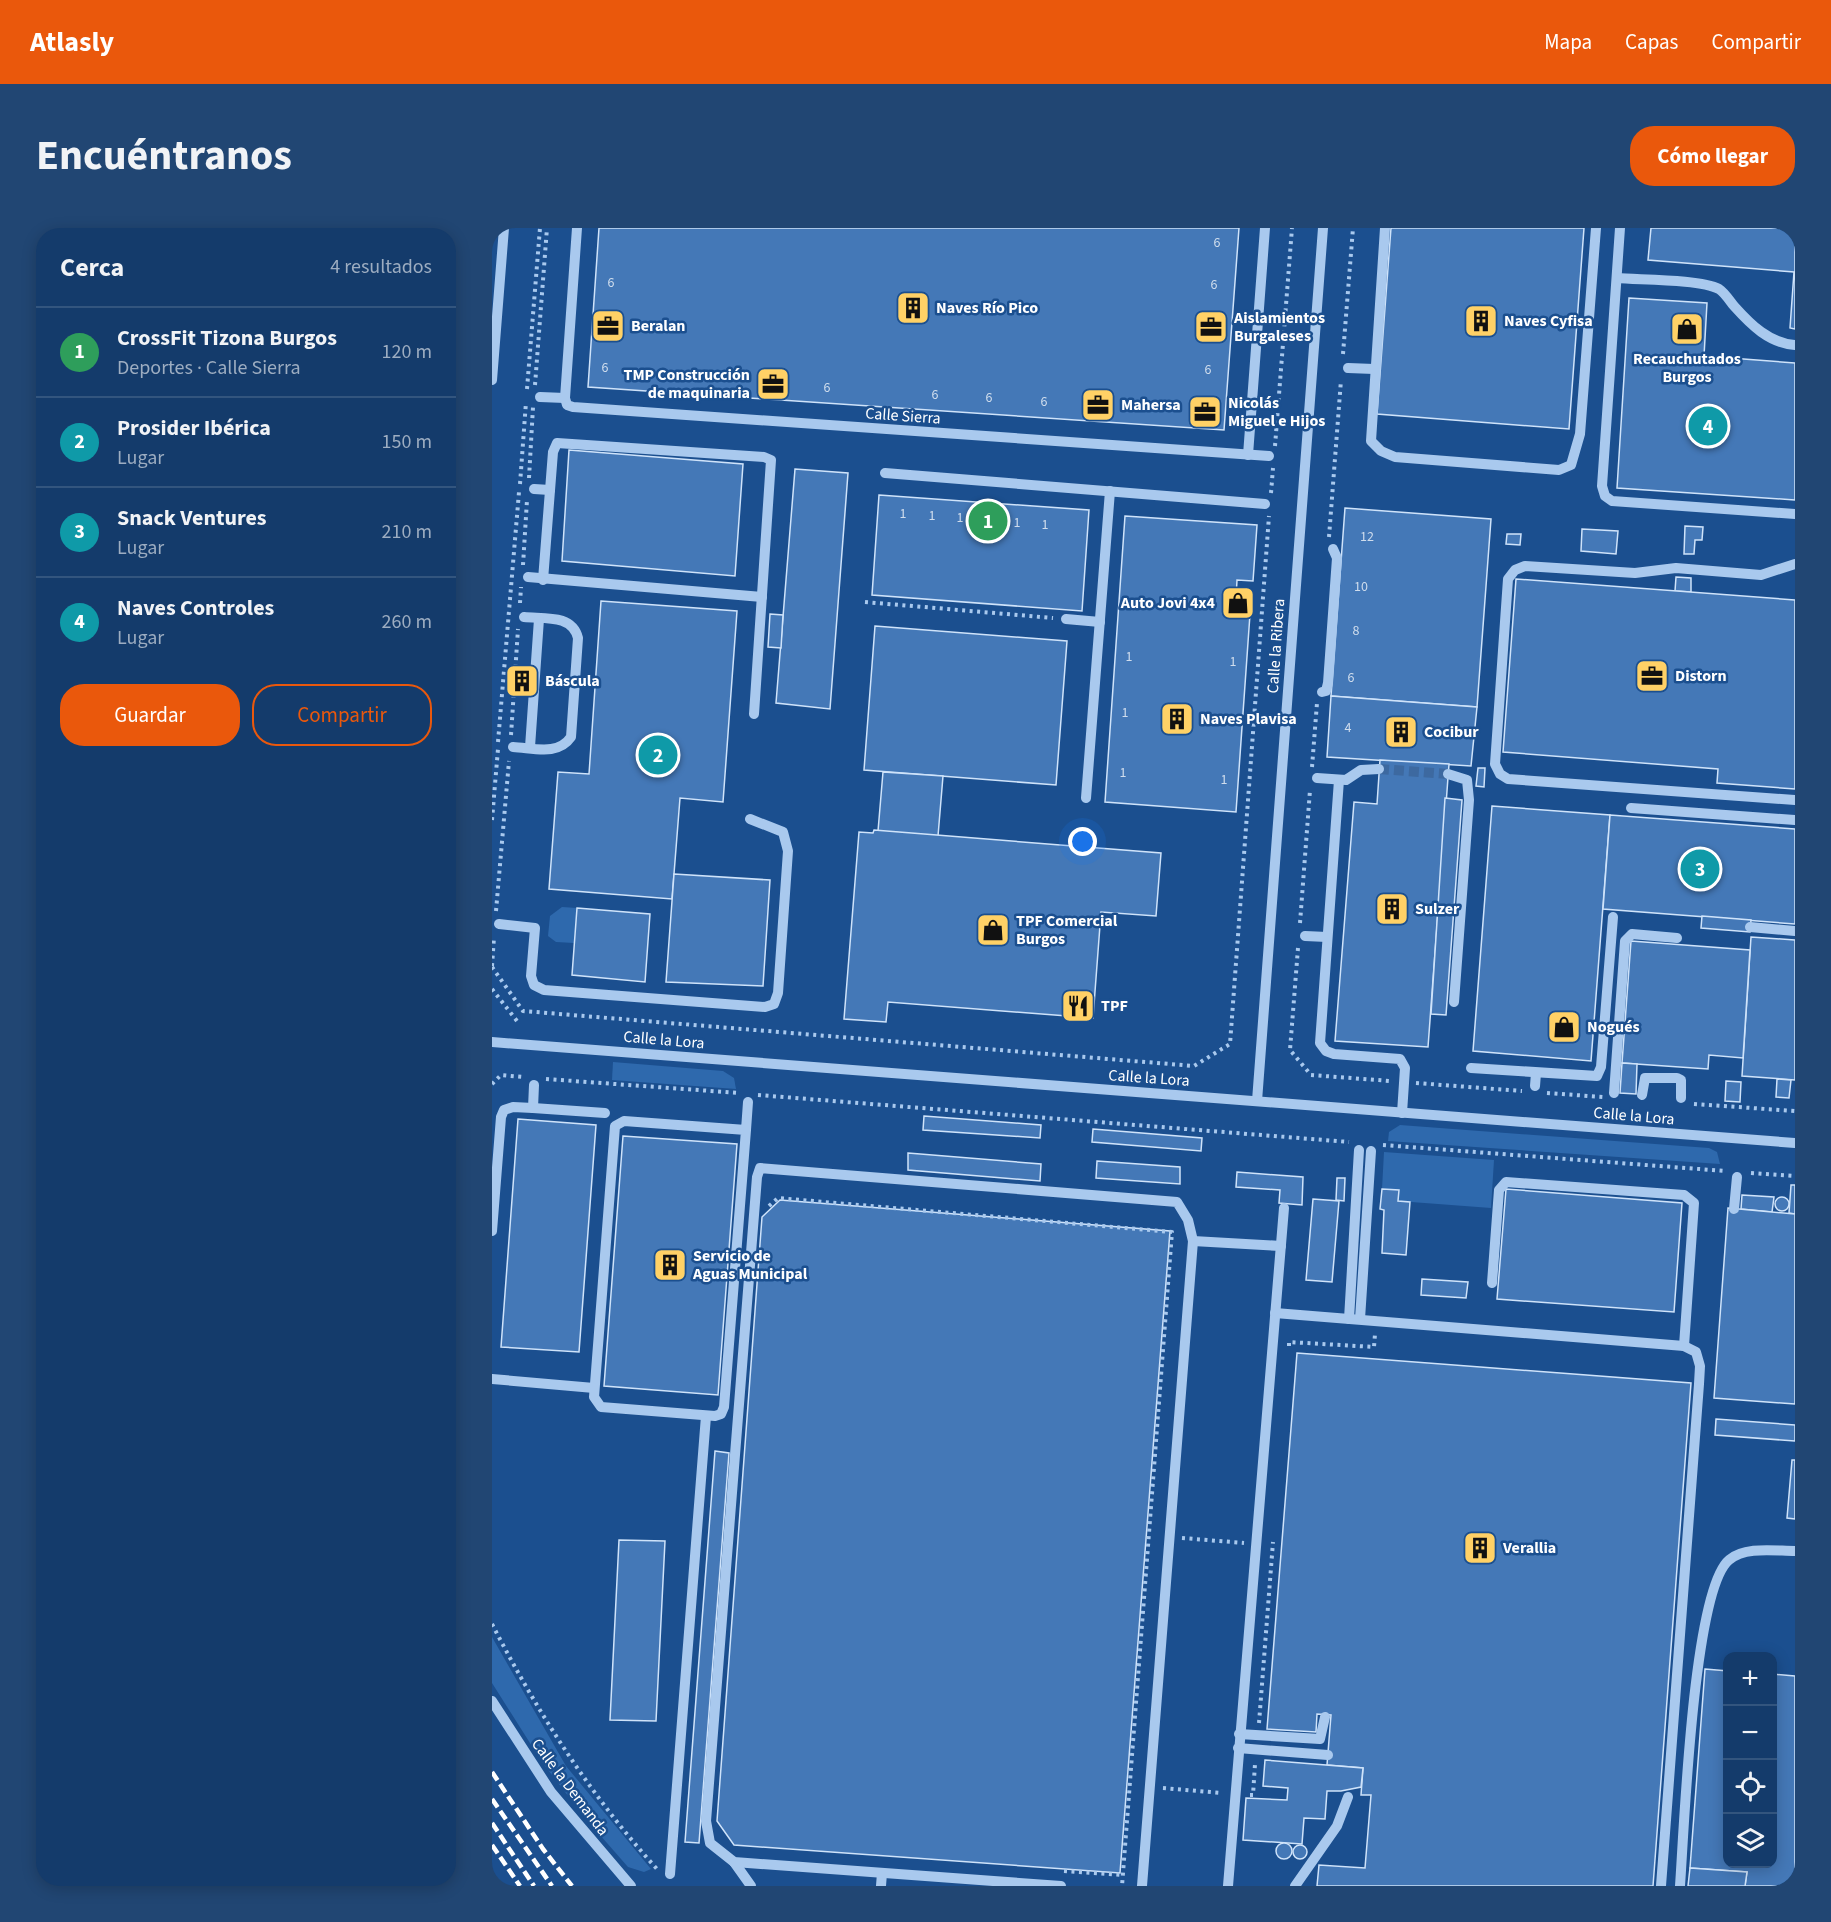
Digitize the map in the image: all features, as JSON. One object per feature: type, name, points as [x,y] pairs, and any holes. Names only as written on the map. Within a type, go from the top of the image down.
[{"type":"street","points":[[492,380],[504,228]]},
{"type":"street","points":[[564,398],[577,228]]},
{"type":"street","points":[[1248,455],[1265,228]]},
{"type":"street","name":"Calle la Ribera","points":[[1257,1101],[1323,228]]},
{"type":"street","points":[[1385,228],[1371,441],[1381,451],[1395,457],[1559,470],[1571,465],[1580,434],[1596,228]]},
{"type":"street","points":[[1620,228],[1602,486],[1605,496],[1612,501],[1795,514]]},
{"type":"street","points":[[1617,278],[1705,285],[1720,289],[1750,325],[1776,341],[1795,345]]},
{"type":"street","points":[[1348,368],[1374,369]]},
{"type":"street","name":"Calle Sierra","points":[[540,397],[564,398],[567,405],[573,407],[1269,456]]},
{"type":"street","points":[[543,580],[553,452],[557,443],[764,457],[771,460],[754,714]]},
{"type":"street","points":[[885,473],[1265,504]]},
{"type":"street","points":[[534,489],[550,490]]},
{"type":"street","points":[[1086,798],[1110,491]]},
{"type":"street","points":[[1322,692],[1326,691],[1328,683],[1337,558],[1333,549]]},
{"type":"street","points":[[1795,564],[1761,575],[1676,568],[1635,573],[1525,566],[1515,570],[1508,579],[1495,764],[1500,774],[1508,779],[1795,800]]},
{"type":"street","points":[[528,577],[762,597]]},
{"type":"street","points":[[512,746],[557,750],[571,737],[578,638],[576,628],[568,621],[539,619],[521,614]]},
{"type":"street","points":[[530,747],[539,619]]},
{"type":"street","points":[[1066,619],[1100,622]]},
{"type":"street","points":[[1317,778],[1339,780],[1351,778],[1361,770],[1379,769]]},
{"type":"street","points":[[1448,774],[1467,780],[1469,800],[1454,1002]]},
{"type":"street","points":[[1339,780],[1320,1043],[1326,1052],[1334,1054],[1401,1059],[1404,1063],[1402,1113]]},
{"type":"street","points":[[1631,808],[1795,820]]},
{"type":"street","points":[[497,929],[535,928],[531,976],[534,985],[544,990],[765,1007],[774,1004],[778,993],[788,851],[783,832],[750,819]]},
{"type":"street","points":[[1471,1068],[1597,1076],[1601,1067],[1613,917]]},
{"type":"street","points":[[1750,927],[1795,930]]},
{"type":"street","points":[[1614,1095],[1625,941],[1632,934],[1677,938]]},
{"type":"street","points":[[1305,936],[1327,937]]},
{"type":"street","name":"Calle la Lora","points":[[492,1034],[495,1044],[1795,1143]]},
{"type":"street","points":[[1535,1086],[1536,1073]]},
{"type":"street","points":[[1642,1095],[1645,1078],[1668,1077],[1681,1080],[1681,1098]]},
{"type":"street","points":[[533,1108],[534,1085]]},
{"type":"street","points":[[746,1130],[624,1121],[615,1126],[594,1388],[596,1403],[602,1407],[705,1416],[721,1414],[724,1407],[746,1130],[748,1102]]},
{"type":"street","points":[[492,1231],[501,1117],[504,1110],[513,1107],[605,1113]]},
{"type":"street","points":[[1355,1319],[1365,1147]]},
{"type":"street","points":[[751,1886],[734,1862],[710,1843],[706,1821],[757,1176],[760,1168],[1177,1202],[1188,1220],[1193,1241],[1142,1886]]},
{"type":"street","points":[[1734,1209],[1737,1175]]},
{"type":"street","points":[[1492,1284],[1499,1190],[1506,1182],[1684,1195],[1694,1203],[1684,1346]]},
{"type":"street","points":[[1228,1886],[1284,1208]]},
{"type":"street","points":[[1193,1241],[1281,1246]]},
{"type":"street","points":[[1275,1314],[1376,1320],[1684,1346],[1696,1352],[1700,1366],[1699,1384],[1661,1886]]},
{"type":"street","points":[[492,1379],[594,1388]]},
{"type":"street","points":[[664,1873],[705,1416]]},
{"type":"street","points":[[1680,1886],[1697,1666],[1716,1581],[1728,1561],[1744,1552],[1795,1551]]},
{"type":"street","name":"Calle la Demanda","points":[[492,1701],[551,1792],[632,1886]]},
{"type":"street","points":[[1239,1734],[1320,1739],[1323,1734],[1325,1717]]},
{"type":"street","points":[[1238,1748],[1328,1755]]},
{"type":"street","points":[[1295,1886],[1337,1826],[1348,1797]]},
{"type":"street","points":[[734,1862],[1061,1886]]},
{"type":"street","points":[[881,1886],[882,1873]]},
{"type":"path","points":[[492,820],[540,228]]},
{"type":"path","points":[[512,746],[547,228]]},
{"type":"path","points":[[497,929],[492,967],[523,1011],[1194,1066],[1230,1044],[1292,228]]},
{"type":"path","points":[[865,602],[1066,619]]},
{"type":"path","points":[[496,912],[509,758]]},
{"type":"path","points":[[492,988],[517,1021]]},
{"type":"path","points":[[492,1084],[501,1075],[1365,1147],[1737,1175]]},
{"type":"path","points":[[1311,1075],[1523,1091]]},
{"type":"path","points":[[1545,1093],[1614,1095]]},
{"type":"path","points":[[1692,1104],[1795,1111]]},
{"type":"path","points":[[1749,1173],[1795,1176]]},
{"type":"path","points":[[766,1210],[778,1198],[1171,1231],[1122,1886]]},
{"type":"path","points":[[1289,1351],[1289,1342],[1374,1347],[1376,1320]]},
{"type":"path","points":[[1258,1735],[1274,1534]]},
{"type":"path","points":[[1149,1536],[1273,1546]]},
{"type":"path","points":[[492,1624],[571,1762],[624,1832],[664,1873]]},
{"type":"path","points":[[1130,1785],[1253,1795],[1257,1750]]},
{"type":"path","points":[[1052,1870],[1123,1875]]},
{"type":"shaded area","points":[[562,907],[577,908],[574,943],[556,942],[548,936],[550,916]]},
{"type":"shaded area","points":[[613,1062],[723,1071],[734,1078],[736,1089],[612,1080]]},
{"type":"shaded area","points":[[1400,1125],[1709,1148],[1717,1152],[1720,1164],[1388,1141],[1389,1132]]},
{"type":"shaded area","points":[[1384,1152],[1494,1160],[1491,1208],[1398,1201],[1398,1190],[1382,1189]]},
{"type":"shaded area","points":[[492,1637],[566,1766],[651,1869],[644,1872],[628,1867],[586,1819],[542,1762],[492,1683]]},
{"type":"building","name":"Naves Río Pico","points":[[599,228],[1239,228],[1224,430],[588,387]]},
{"type":"building","name":"Naves Cyfisa","points":[[1391,228],[1584,228],[1569,429],[1377,414]]},
{"type":"building","points":[[1651,228],[1795,228],[1795,329],[1790,328],[1794,272],[1648,260]]},
{"type":"building","points":[[1629,298],[1707,303],[1704,356],[1795,363],[1795,500],[1617,488]]},
{"type":"building","points":[[569,450],[743,464],[735,576],[562,561]]},
{"type":"building","points":[[795,469],[848,473],[830,709],[776,703]]},
{"type":"building","points":[[879,495],[1089,510],[1082,611],[872,595]]},
{"type":"building","points":[[1345,508],[1491,519],[1477,707],[1331,696]]},
{"type":"building","name":"Naves Plavisa","points":[[1125,516],[1257,525],[1253,581],[1237,580],[1236,599],[1251,600],[1236,812],[1105,802]]},
{"type":"building","points":[[1685,526],[1703,527],[1702,540],[1695,540],[1694,554],[1684,554]]},
{"type":"building","points":[[1582,529],[1618,531],[1616,554],[1581,551]]},
{"type":"building","points":[[1507,534],[1521,534],[1520,545],[1506,544]]},
{"type":"building","points":[[1676,577],[1691,578],[1691,592],[1675,591]]},
{"type":"building","name":"Distorn","points":[[1516,579],[1795,600],[1795,789],[1717,783],[1718,769],[1503,752]]},
{"type":"building","points":[[601,601],[737,611],[723,802],[680,798],[672,899],[549,889],[558,772],[589,774]]},
{"type":"building","points":[[770,614],[783,615],[781,648],[768,647]]},
{"type":"building","points":[[875,626],[1067,641],[1056,785],[864,770]]},
{"type":"building","name":"Báscula","points":[[524,675],[528,681],[524,687],[520,687],[516,679]]},
{"type":"building","name":"Cocibur","points":[[1331,696],[1477,707],[1471,766],[1327,757]]},
{"type":"building","name":"Sulzer","points":[[1380,760],[1449,764],[1428,1047],[1335,1041],[1354,802],[1377,804]]},
{"type":"building","points":[[1478,768],[1485,768],[1484,787],[1476,786]]},
{"type":"building","points":[[883,772],[943,776],[938,836],[878,831]]},
{"type":"building","points":[[1445,798],[1462,800],[1446,1015],[1431,1014]]},
{"type":"building","points":[[1492,806],[1610,815],[1591,1061],[1473,1051]]},
{"type":"building","points":[[1610,815],[1795,829],[1795,924],[1603,909]]},
{"type":"building","points":[[874,830],[1161,853],[1156,916],[1101,912],[1093,1018],[888,1002],[886,1022],[844,1019],[859,832],[873,833]]},
{"type":"building","points":[[674,874],[770,880],[763,986],[666,982]]},
{"type":"building","points":[[577,908],[650,914],[645,982],[572,975]]},
{"type":"building","points":[[1702,916],[1751,920],[1750,932],[1701,928]]},
{"type":"building","points":[[1751,937],[1795,940],[1795,1080],[1742,1076]]},
{"type":"building","points":[[1631,941],[1750,950],[1743,1058],[1709,1055],[1708,1069],[1622,1063]]},
{"type":"building","points":[[1622,1063],[1637,1064],[1636,1094],[1620,1093]]},
{"type":"building","points":[[1777,1079],[1791,1080],[1789,1098],[1776,1097]]},
{"type":"building","points":[[1726,1081],[1741,1082],[1740,1102],[1725,1101]]},
{"type":"building","points":[[924,1116],[1041,1125],[1040,1138],[923,1130]]},
{"type":"building","points":[[518,1119],[596,1125],[579,1352],[501,1347]]},
{"type":"building","points":[[1093,1129],[1202,1138],[1201,1151],[1092,1142]]},
{"type":"building","name":"Servicio de Aguas Municipal","points":[[623,1136],[737,1144],[718,1395],[604,1386]]},
{"type":"building","points":[[908,1153],[1041,1164],[1040,1181],[908,1170]]},
{"type":"building","points":[[1097,1161],[1180,1167],[1180,1184],[1096,1178]]},
{"type":"building","points":[[1237,1172],[1303,1177],[1302,1205],[1279,1203],[1280,1190],[1236,1187]]},
{"type":"building","points":[[1337,1178],[1345,1178],[1344,1201],[1336,1200]]},
{"type":"building","points":[[1791,1185],[1795,1185],[1795,1214],[1789,1213]]},
{"type":"building","points":[[1382,1189],[1399,1190],[1398,1201],[1410,1202],[1406,1255],[1382,1253],[1384,1210],[1380,1209]]},
{"type":"building","points":[[1506,1189],[1682,1203],[1674,1312],[1497,1299]]},
{"type":"building","points":[[1742,1195],[1774,1197],[1772,1212],[1741,1209]]},
{"type":"building","points":[[1782,1197],[1787,1199],[1789,1204],[1787,1209],[1782,1211],[1777,1209],[1775,1204],[1777,1199]]},
{"type":"building","points":[[1313,1199],[1339,1201],[1332,1282],[1306,1280]]},
{"type":"building","points":[[780,1200],[1170,1231],[1120,1873],[734,1845],[717,1821],[762,1217]]},
{"type":"building","points":[[1728,1208],[1795,1214],[1795,1404],[1714,1398]]},
{"type":"building","points":[[1422,1279],[1468,1282],[1466,1298],[1421,1295]]},
{"type":"building","name":"Verallia","points":[[1297,1353],[1691,1383],[1653,1886],[1317,1886],[1319,1865],[1365,1868],[1371,1795],[1361,1795],[1363,1768],[1327,1765],[1331,1715],[1317,1714],[1316,1732],[1267,1729]]},
{"type":"building","points":[[1716,1419],[1795,1425],[1795,1441],[1715,1435]]},
{"type":"building","points":[[715,1451],[729,1453],[699,1843],[685,1842]]},
{"type":"building","points":[[1792,1460],[1795,1460],[1795,1519],[1787,1518]]},
{"type":"building","points":[[619,1540],[665,1541],[656,1721],[610,1720]]},
{"type":"building","points":[[1705,1669],[1723,1671],[1723,1868],[1777,1868],[1777,1674],[1795,1676],[1795,1886],[1745,1886],[1747,1872],[1690,1868]]},
{"type":"building","points":[[1265,1760],[1363,1768],[1361,1787],[1327,1791],[1325,1819],[1304,1818],[1302,1844],[1243,1840],[1246,1798],[1287,1800],[1288,1788],[1263,1786]]},
{"type":"building","points":[[1284,1843],[1292,1851],[1284,1859],[1276,1851]]},
{"type":"building","points":[[1300,1845],[1305,1847],[1307,1852],[1305,1857],[1300,1859],[1295,1857],[1293,1852],[1295,1847]]},
{"type":"building","points":[[1690,1868],[1747,1872],[1745,1886],[1688,1886]]},
{"type":"tunnel","points":[[1379,769],[1448,774]]},
{"type":"railway","points":[[492,1772],[543,1849],[572,1886]]},
{"type":"railway","points":[[492,1799],[552,1886]]},
{"type":"railway","points":[[492,1823],[534,1886]]},
{"type":"railway","points":[[492,1845],[520,1886]]},
{"type":"place","name":"Naves Río Pico","points":[[913,308]]},
{"type":"place","name":"Naves Cyfisa","points":[[1481,321]]},
{"type":"place","name":"Beralan","points":[[608,326]]},
{"type":"place","name":"Aislamientos Burgaleses","points":[[1211,327]]},
{"type":"place","name":"Recauchutados Burgos","points":[[1687,329]]},
{"type":"place","name":"TMP Construcción de maquinaria","points":[[773,384]]},
{"type":"place","name":"Mahersa","points":[[1098,405]]},
{"type":"place","name":"Nicolás Miguel e Hijos","points":[[1205,412]]},
{"type":"place","name":"Naves Controles","points":[[1708,426]]},
{"type":"place","name":"CrossFit Tizona Burgos","points":[[988,521]]},
{"type":"place","name":"Auto Jovi 4x4","points":[[1238,603]]},
{"type":"place","name":"Distorn","points":[[1652,676]]},
{"type":"place","name":"Báscula","points":[[522,681]]},
{"type":"place","name":"Naves Plavisa","points":[[1177,719]]},
{"type":"place","name":"Cocibur","points":[[1401,732]]},
{"type":"place","name":"Prosider Ibérica","points":[[658,755]]},
{"type":"place","name":"Snack Ventures","points":[[1700,869]]},
{"type":"place","name":"Sulzer","points":[[1392,909]]},
{"type":"place","name":"TPF Comercial Burgos","points":[[993,930]]},
{"type":"place","name":"TPF","points":[[1078,1006]]},
{"type":"place","name":"Nogués","points":[[1564,1027]]},
{"type":"place","name":"Servicio de Aguas Municipal","points":[[670,1265]]},
{"type":"place","name":"Verallia","points":[[1480,1548]]}]
